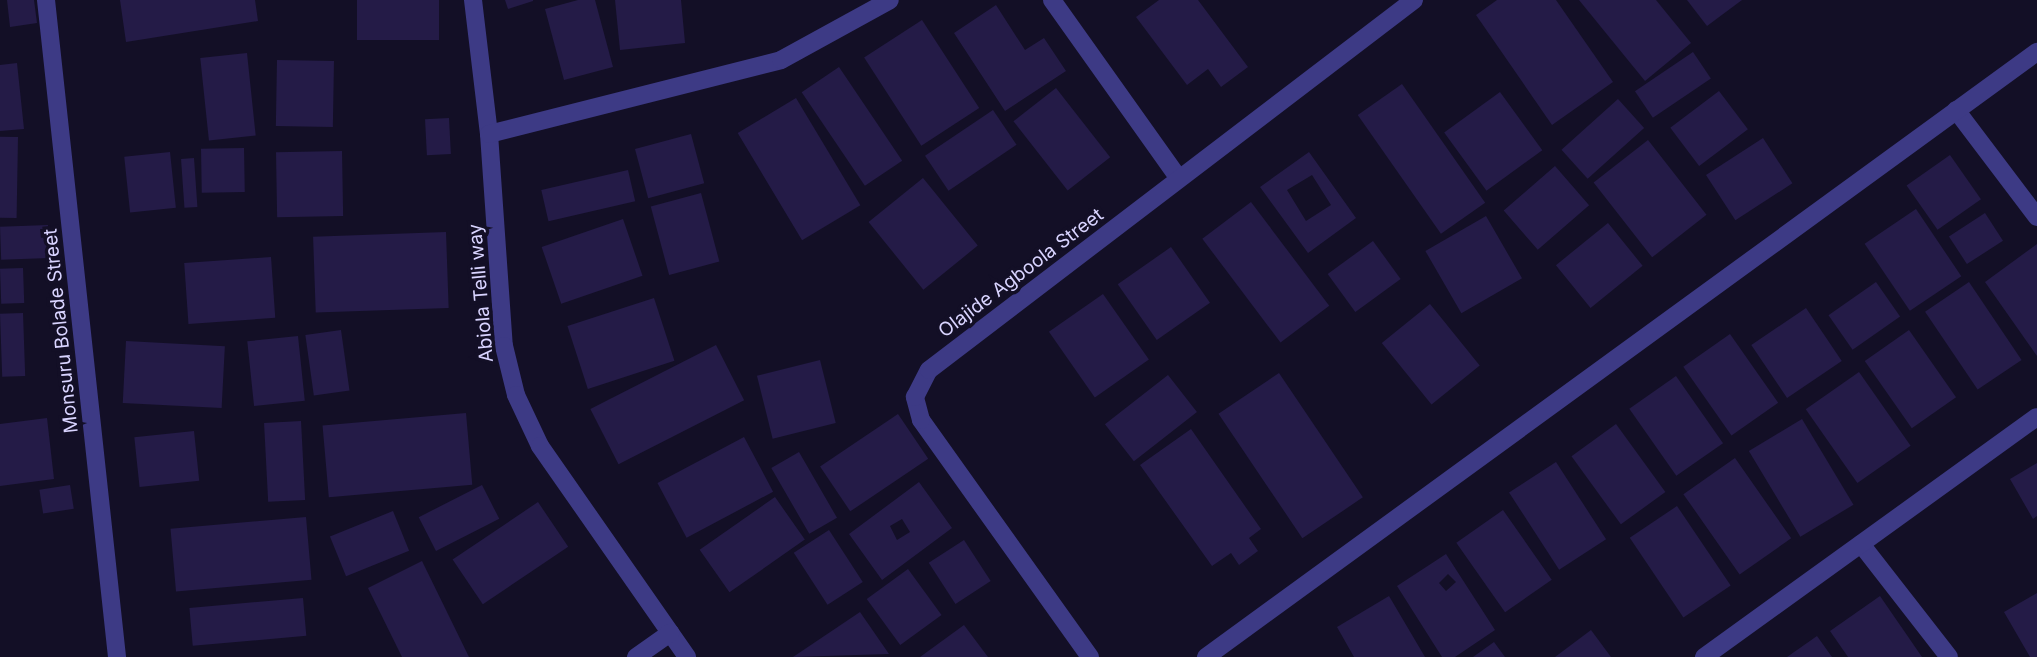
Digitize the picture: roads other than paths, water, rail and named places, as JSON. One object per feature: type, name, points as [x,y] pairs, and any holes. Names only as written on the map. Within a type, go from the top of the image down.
[{"type":"street","name":"Monsuru Bolade Street","points":[[46,0],[117,657]]},
{"type":"street","name":"Abiola Telli way","points":[[473,0],[489,134],[504,346],[516,395],[540,446],[687,657]]},
{"type":"street","points":[[489,134],[781,60],[890,0]]},
{"type":"street","points":[[1052,0],[1179,179]]},
{"type":"street","name":"Olajide Agboola Street","points":[[1090,657],[921,420],[915,397],[929,370],[1414,0]]},
{"type":"street","points":[[1206,657],[2037,52]]},
{"type":"street","points":[[1956,110],[2037,217]]},
{"type":"street","points":[[1704,657],[2037,417]]},
{"type":"street","points":[[1861,544],[1949,657]]},
{"type":"street","points":[[636,657],[670,633]]}]
